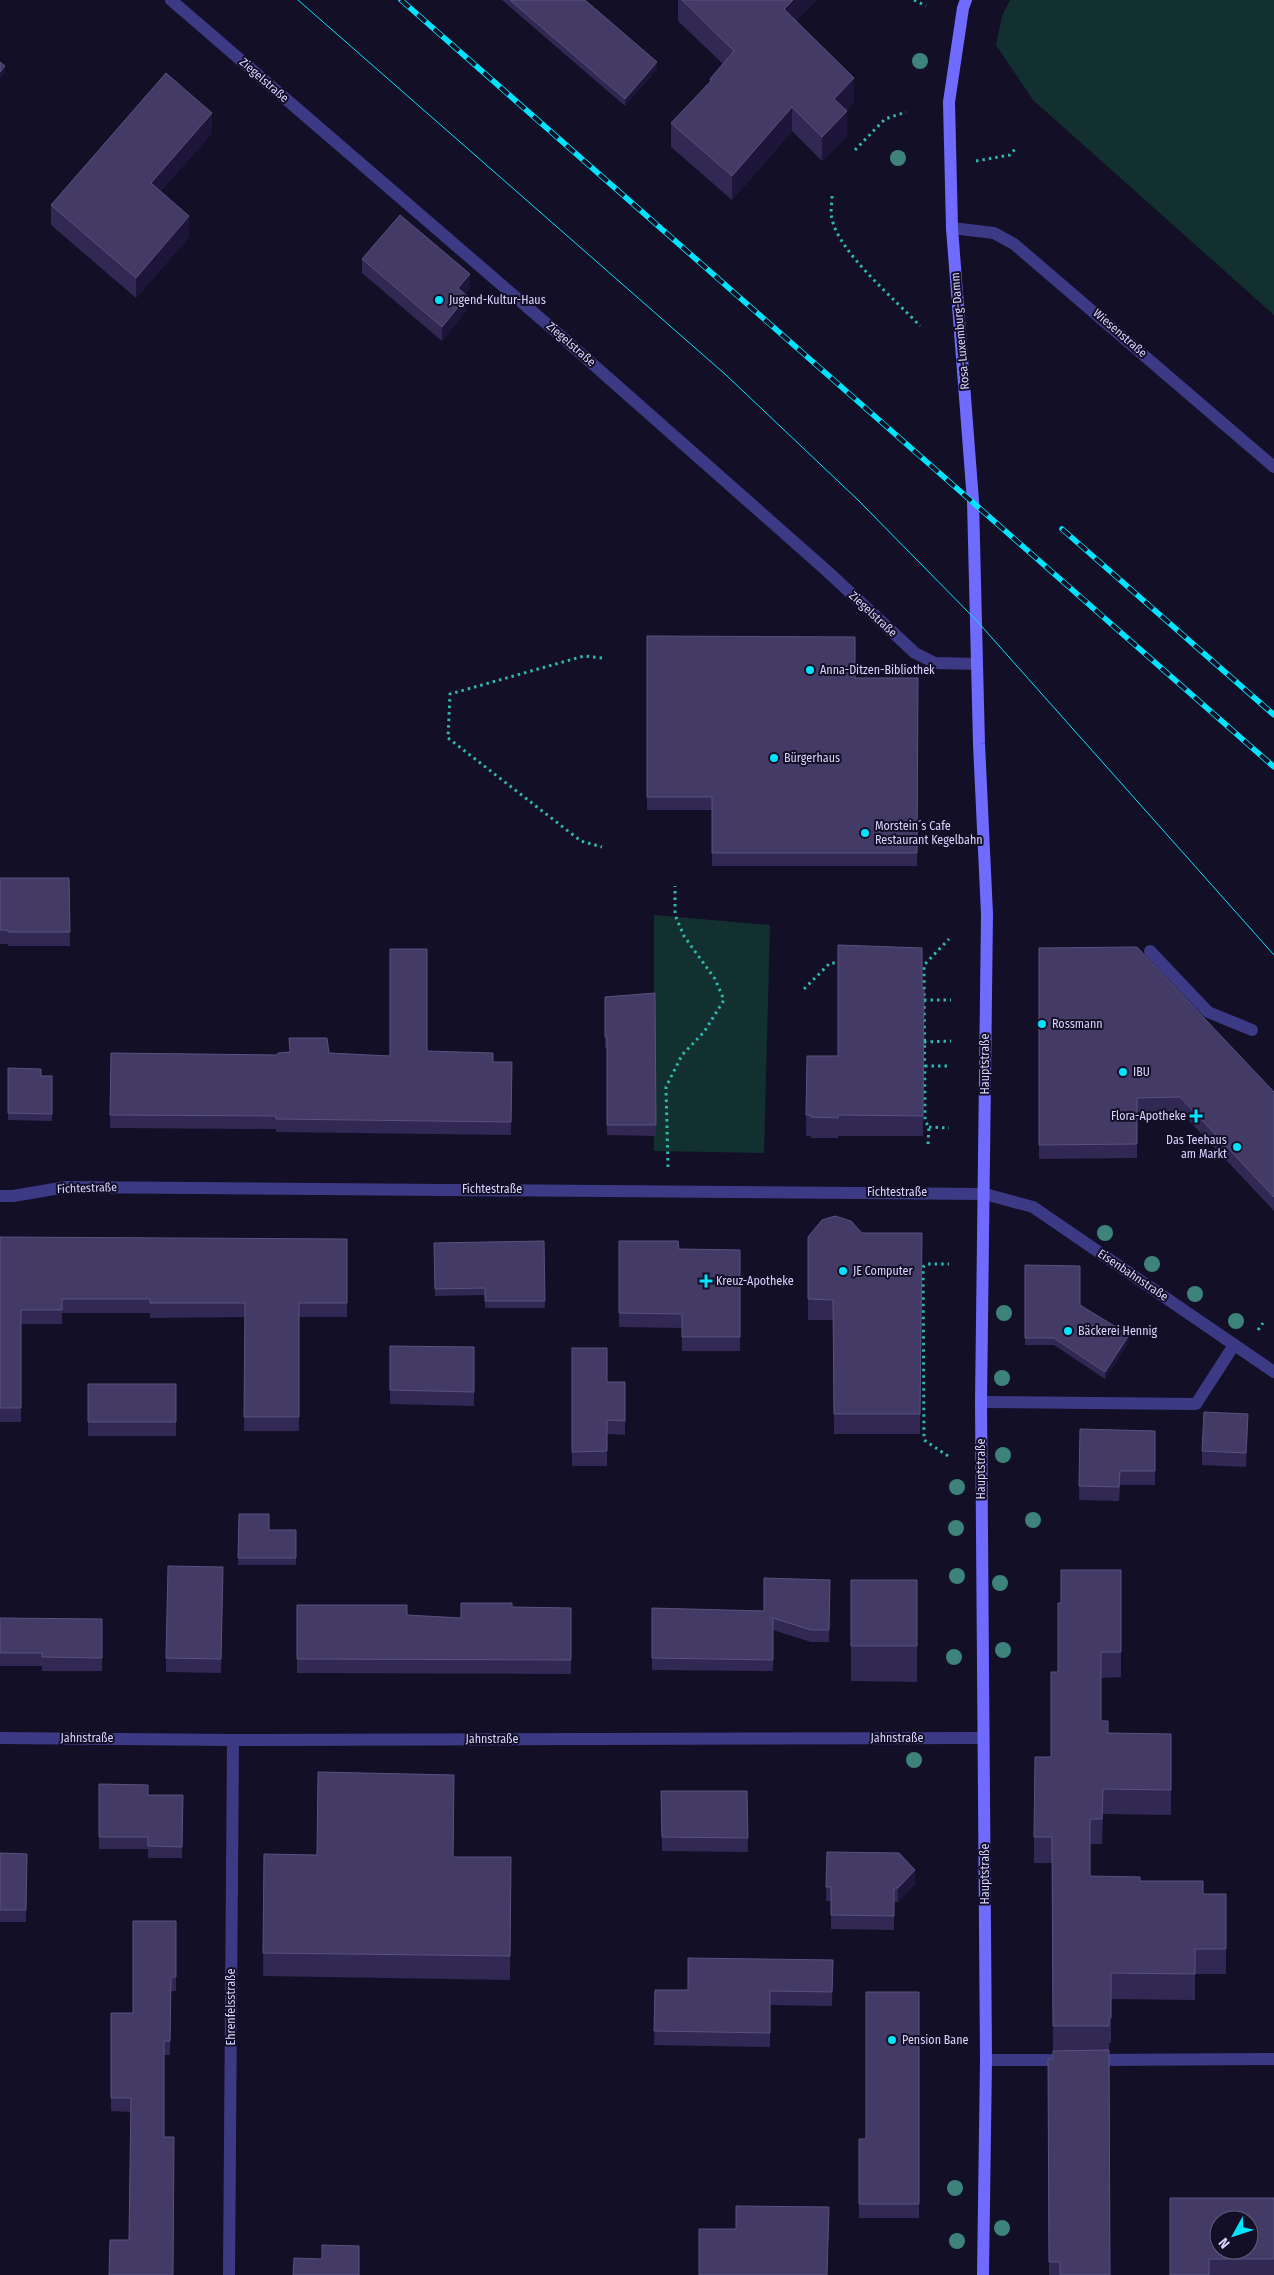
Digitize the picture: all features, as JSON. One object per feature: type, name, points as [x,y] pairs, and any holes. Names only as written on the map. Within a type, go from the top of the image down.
[{"type":"main road","name":"Rosa-Luxemburg-Damm","points":[[966,0],[963,8],[949,102],[952,228],[973,501],[978,664]]},
{"type":"main road","name":"Hauptstraße","points":[[978,664],[987,914],[981,1402],[986,2060],[983,2275]]},
{"type":"street","name":"Ziegelstraße","points":[[171,0],[562,336],[827,571],[914,652],[935,663],[978,664]]},
{"type":"street","name":"Wiesenstraße","points":[[952,228],[994,233],[1014,244],[1274,467]]},
{"type":"street","points":[[1150,951],[1208,1012],[1252,1030]]},
{"type":"street","name":"Fichtestraße","points":[[0,1196],[13,1196],[66,1187],[667,1190],[984,1194]]},
{"type":"street","name":"Eisenbahnstraße","points":[[984,1194],[1033,1207],[1274,1372]]},
{"type":"street","points":[[981,1402],[1196,1404],[1234,1345]]},
{"type":"street","name":"Jahnstraße","points":[[0,1738],[233,1740],[983,1738]]},
{"type":"street","name":"Ehrenfelsstraße","points":[[229,2275],[233,1740]]},
{"type":"street","points":[[986,2060],[1274,2059]]},
{"type":"path","points":[[914,0],[926,6]]},
{"type":"path","points":[[855,150],[885,119],[906,112]]},
{"type":"path","points":[[976,161],[1010,155],[1017,147]]},
{"type":"path","points":[[832,196],[832,220],[843,244],[865,270],[920,326]]},
{"type":"path","points":[[602,658],[584,656],[450,694],[448,738],[581,841],[602,847]]},
{"type":"path","points":[[667,1190],[669,1152],[666,1087],[682,1055],[704,1032],[724,1000],[715,979],[684,936],[675,915],[675,886]]},
{"type":"path","points":[[915,965],[924,965],[950,939]]},
{"type":"path","points":[[804,989],[830,963],[849,964]]},
{"type":"path","points":[[924,965],[925,1121],[929,1128],[928,1144]]},
{"type":"path","points":[[924,1000],[951,1000]]},
{"type":"path","points":[[924,1042],[951,1041]]},
{"type":"path","points":[[925,1066],[951,1066]]},
{"type":"path","points":[[929,1128],[949,1128]]},
{"type":"path","points":[[948,1456],[924,1440],[923,1268],[927,1264],[949,1264]]},
{"type":"green space","points":[[1010,0],[1274,0],[1274,315],[1033,100],[996,45],[1002,16]]},
{"type":"green space","points":[[654,915],[770,925],[764,1153],[654,1151]]},
{"type":"building","points":[[510,0],[585,0],[657,62],[625,99]]},
{"type":"building","points":[[682,0],[793,0],[784,9],[854,78],[834,99],[847,111],[822,137],[792,107],[732,176],[671,123],[711,81],[710,79],[734,51]]},
{"type":"building","points":[[0,62],[5,66],[0,72]]},
{"type":"building","points":[[166,73],[212,113],[151,183],[189,216],[136,278],[51,205]]},
{"type":"building","points":[[400,215],[470,274],[458,288],[467,296],[442,327],[362,259]]},
{"type":"building","name":"Bürgerhaus","points":[[647,636],[855,637],[855,678],[918,678],[917,853],[712,853],[712,797],[647,797]]},
{"type":"building","points":[[0,878],[69,878],[70,932],[8,932],[8,930],[0,930]]},
{"type":"building","points":[[838,945],[922,948],[922,989],[924,989],[923,1116],[838,1115],[838,1118],[811,1117],[811,1115],[806,1115],[807,1056],[838,1056]]},
{"type":"building","points":[[1137,947],[1274,1092],[1274,1197],[1180,1097],[1137,1098],[1137,1144],[1039,1145],[1039,948]]},
{"type":"building","points":[[390,949],[427,949],[427,1051],[493,1053],[493,1062],[512,1062],[511,1122],[276,1119],[276,1116],[110,1115],[111,1053],[277,1055],[278,1053],[290,1052],[289,1038],[327,1038],[329,1053],[390,1056]]},
{"type":"building","points":[[655,993],[656,1125],[607,1125],[605,997]]},
{"type":"building","points":[[8,1068],[41,1069],[41,1076],[52,1076],[52,1114],[8,1113]]},
{"type":"building","points":[[835,1216],[851,1221],[862,1233],[922,1233],[920,1414],[834,1414],[833,1300],[808,1299],[808,1237],[822,1220]]},
{"type":"building","points":[[0,1237],[347,1239],[347,1303],[299,1303],[299,1417],[244,1417],[245,1303],[150,1303],[150,1299],[62,1299],[62,1310],[21,1310],[21,1408],[0,1408]]},
{"type":"building","points":[[544,1241],[545,1301],[485,1301],[485,1288],[435,1289],[434,1243]]},
{"type":"building","points":[[619,1241],[678,1241],[679,1249],[740,1250],[740,1337],[682,1337],[682,1314],[619,1313]]},
{"type":"building","name":"Bäckerei Hennig","points":[[1025,1265],[1080,1266],[1080,1305],[1129,1335],[1105,1372],[1054,1338],[1025,1338]]},
{"type":"building","points":[[390,1346],[474,1347],[474,1392],[390,1390]]},
{"type":"building","points":[[572,1348],[607,1348],[607,1382],[625,1382],[625,1421],[607,1420],[607,1451],[572,1452]]},
{"type":"building","points":[[88,1384],[176,1384],[176,1422],[88,1422]]},
{"type":"building","points":[[1204,1412],[1248,1414],[1246,1453],[1202,1451]]},
{"type":"building","points":[[1080,1429],[1155,1431],[1155,1471],[1120,1471],[1119,1487],[1079,1486]]},
{"type":"building","points":[[239,1514],[269,1514],[269,1530],[296,1530],[296,1558],[238,1558]]},
{"type":"building","points":[[168,1566],[223,1567],[221,1659],[166,1658]]},
{"type":"building","points":[[1061,1570],[1121,1570],[1121,1652],[1101,1652],[1101,1721],[1108,1721],[1108,1733],[1171,1734],[1171,1790],[1103,1789],[1102,1819],[1090,1819],[1090,1876],[1140,1877],[1140,1881],[1203,1881],[1203,1894],[1226,1894],[1226,1949],[1195,1949],[1195,1974],[1111,1973],[1111,2018],[1109,2018],[1109,2026],[1053,2026],[1052,1837],[1034,1837],[1035,1757],[1051,1757],[1051,1672],[1058,1672],[1058,1603],[1061,1603]]},
{"type":"building","points":[[764,1578],[830,1580],[829,1630],[811,1630],[773,1618],[773,1660],[652,1658],[652,1608],[764,1611]]},
{"type":"building","points":[[851,1580],[917,1580],[917,1646],[851,1646]]},
{"type":"building","points":[[461,1603],[512,1603],[512,1607],[571,1608],[571,1660],[297,1659],[297,1605],[407,1605],[407,1615],[461,1618]]},
{"type":"building","points":[[0,1618],[102,1619],[102,1658],[42,1657],[42,1653],[0,1653]]},
{"type":"building","points":[[318,1772],[454,1775],[453,1857],[511,1857],[510,1956],[263,1953],[264,1854],[317,1855]]},
{"type":"building","points":[[99,1784],[148,1785],[148,1795],[183,1795],[182,1847],[148,1846],[148,1837],[99,1837]]},
{"type":"building","points":[[661,1791],[747,1791],[748,1838],[662,1837]]},
{"type":"building","points":[[827,1852],[899,1853],[915,1870],[898,1888],[894,1888],[894,1916],[831,1915],[831,1887],[826,1887]]},
{"type":"building","points":[[0,1853],[27,1854],[26,1910],[0,1910]]},
{"type":"building","points":[[133,1921],[176,1921],[176,1977],[171,1977],[170,2041],[164,2041],[164,2137],[174,2137],[173,2275],[109,2275],[110,2240],[129,2240],[131,2098],[111,2098],[111,2013],[133,2013]]},
{"type":"building","points":[[688,1958],[833,1960],[832,1992],[770,1991],[770,2033],[654,2031],[655,1990],[688,1990]]},
{"type":"building","points":[[866,1992],[919,1992],[919,2204],[859,2204],[859,2139],[866,2139]]},
{"type":"building","points":[[1109,2050],[1110,2275],[1060,2275],[1060,2262],[1049,2262],[1048,2059],[1053,2059],[1053,2051]]},
{"type":"building","points":[[1170,2198],[1274,2198],[1274,2259],[1259,2259],[1259,2210],[1209,2210],[1209,2275],[1170,2275]]},
{"type":"building","points":[[736,2206],[829,2207],[827,2275],[699,2275],[699,2229],[736,2229]]},
{"type":"building","points":[[322,2245],[359,2246],[359,2275],[293,2275],[294,2258],[322,2259]]},
{"type":"tram line","points":[[298,0],[726,375],[858,500],[976,620],[1274,955]]},
{"type":"railway","points":[[401,0],[1274,767]]},
{"type":"railway","points":[[1062,529],[1274,715]]},
{"type":"place","name":"Jugend-Kultur-Haus","points":[[439,300]]},
{"type":"place","name":"Anna-Ditzen-Bibliothek","points":[[810,670]]},
{"type":"place","name":"Bürgerhaus","points":[[774,758]]},
{"type":"place","name":"Morstein´s Cafe Restaurant Kegelbahn","points":[[865,833]]},
{"type":"place","name":"Rossmann","points":[[1042,1024]]},
{"type":"place","name":"IBU","points":[[1123,1072]]},
{"type":"place","name":"Flora-Apotheke","points":[[1196,1116]]},
{"type":"place","name":"Das Teehaus am Markt","points":[[1237,1147]]},
{"type":"place","name":"JE Computer","points":[[843,1271]]},
{"type":"place","name":"Kreuz-Apotheke","points":[[706,1281]]},
{"type":"place","name":"Bäckerei Hennig","points":[[1068,1331]]},
{"type":"place","name":"Pension Bane","points":[[892,2040]]}]
